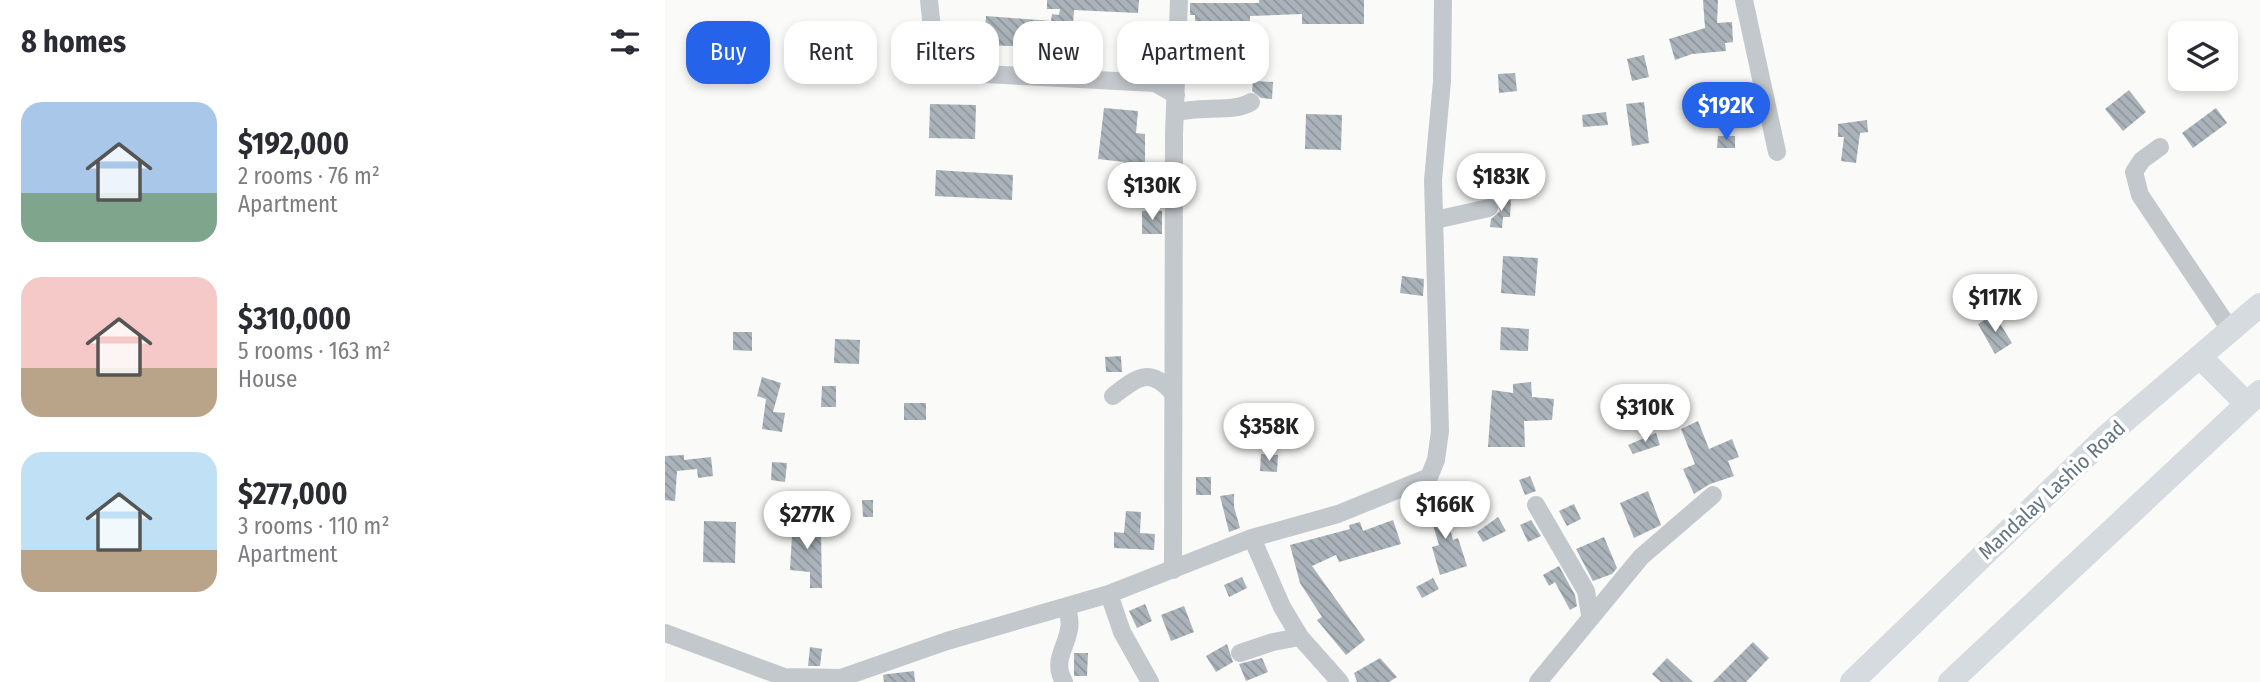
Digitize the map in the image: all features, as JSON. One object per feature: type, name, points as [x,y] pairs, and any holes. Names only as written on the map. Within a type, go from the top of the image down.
[{"type":"highway","name":"Mandalay Lashio Road","points":[[1852,682],[2108,435],[2260,305]]},
{"type":"highway","points":[[1950,682],[2256,397],[2201,358]]},
{"type":"street","points":[[929,0],[933,54],[936,67],[944,72],[1156,83],[1175,104],[1243,107],[1251,102]]},
{"type":"street","points":[[1173,570],[1175,104],[1179,0]]},
{"type":"street","points":[[665,633],[784,680],[841,678],[947,641],[1109,594],[1252,538],[1338,514],[1429,477],[1436,460],[1440,431],[1433,180],[1442,81],[1443,0]]},
{"type":"street","points":[[1744,0],[1777,152]]},
{"type":"street","points":[[2160,147],[2142,160],[2134,172],[2140,195],[2231,331]]},
{"type":"street","points":[[1435,220],[1489,208]]},
{"type":"street","points":[[1113,396],[1135,379],[1147,376],[1162,381],[1172,392]]},
{"type":"street","points":[[1538,682],[1556,664],[1590,615],[1641,557],[1713,495]]},
{"type":"street","points":[[1536,505],[1586,590],[1590,615]]},
{"type":"street","points":[[1252,538],[1282,607],[1300,637],[1340,682]]},
{"type":"street","points":[[1109,594],[1143,680]]},
{"type":"street","points":[[1064,682],[1059,673],[1058,660],[1070,625],[1067,606]]},
{"type":"street","points":[[1240,653],[1273,642],[1300,637]]},
{"type":"building","points":[[1047,0],[1139,0],[1138,13],[1074,10],[1073,21],[1051,21],[1052,14],[1059,15],[1060,9],[1047,9]]},
{"type":"building","points":[[1259,0],[1364,0],[1364,24],[1302,24],[1302,14],[1250,16],[1250,21],[1195,21],[1195,15],[1190,15],[1190,3],[1259,3]]},
{"type":"building","points":[[1703,0],[1718,0],[1717,23],[1732,22],[1733,42],[1725,43],[1726,51],[1692,54],[1675,60],[1669,39],[1705,28]]},
{"type":"building","points":[[986,16],[1051,21],[1013,21],[1013,46],[999,46],[999,21],[986,21]]},
{"type":"building","points":[[1644,55],[1649,77],[1632,81],[1627,59]]},
{"type":"building","points":[[1515,73],[1517,91],[1499,93],[1498,74]]},
{"type":"building","points":[[1273,82],[1272,99],[1261,98],[1252,91],[1253,84]]},
{"type":"building","points":[[2129,90],[2146,112],[2123,131],[2105,109]]},
{"type":"building","points":[[1732,91],[1749,91],[1749,102],[1732,102]]},
{"type":"building","points":[[1644,102],[1649,143],[1632,146],[1626,104]]},
{"type":"building","points":[[930,104],[976,105],[975,139],[929,138]]},
{"type":"building","points":[[1104,108],[1138,111],[1136,133],[1145,134],[1145,172],[1123,171],[1124,162],[1098,159]]},
{"type":"building","points":[[2216,108],[2227,123],[2193,148],[2182,133]]},
{"type":"building","points":[[1606,112],[1608,125],[1583,127],[1582,115]]},
{"type":"building","points":[[1306,114],[1342,115],[1341,150],[1305,149]]},
{"type":"building","points":[[1867,120],[1868,132],[1860,133],[1856,163],[1841,161],[1844,137],[1838,137],[1838,124]]},
{"type":"building","points":[[1718,136],[1735,136],[1735,148],[1717,148]]},
{"type":"building","points":[[936,170],[1013,175],[1012,200],[935,196]]},
{"type":"building","points":[[1495,199],[1511,200],[1510,217],[1503,217],[1502,228],[1490,227],[1491,219],[1500,211]]},
{"type":"building","points":[[1142,211],[1162,211],[1162,234],[1142,234]]},
{"type":"building","points":[[1503,256],[1538,258],[1535,296],[1501,293]]},
{"type":"building","points":[[1402,276],[1424,279],[1423,296],[1400,293]]},
{"type":"building","points":[[1994,314],[2012,343],[1995,354],[1978,324]]},
{"type":"building","points":[[1501,327],[1529,329],[1528,351],[1500,350]]},
{"type":"building","points":[[733,332],[752,332],[752,351],[733,350]]},
{"type":"building","points":[[835,339],[860,340],[859,364],[834,363]]},
{"type":"building","points":[[1121,356],[1122,372],[1106,372],[1105,357]]},
{"type":"building","points":[[762,377],[781,383],[773,412],[785,413],[782,432],[762,429],[766,399],[757,396]]},
{"type":"building","points":[[1531,382],[1532,397],[1554,399],[1552,420],[1524,421],[1525,447],[1488,447],[1492,390],[1513,393],[1513,384]]},
{"type":"building","points":[[822,386],[836,386],[836,407],[821,407]]},
{"type":"building","points":[[904,403],[926,403],[926,420],[904,420]]},
{"type":"building","points":[[1286,410],[1299,419],[1291,431],[1278,422]]},
{"type":"building","points":[[1698,421],[1709,449],[1732,439],[1739,457],[1728,461],[1734,476],[1710,484],[1694,494],[1683,469],[1695,464],[1681,429]]},
{"type":"building","points":[[1656,433],[1660,445],[1633,454],[1628,445]]},
{"type":"building","points":[[1261,454],[1278,455],[1277,472],[1260,471]]},
{"type":"building","points":[[684,455],[684,460],[711,457],[713,476],[698,478],[697,469],[677,471],[675,501],[665,500],[665,456]]},
{"type":"building","points":[[772,462],[787,463],[785,482],[771,480]]},
{"type":"building","points":[[1530,476],[1536,491],[1525,495],[1519,480]]},
{"type":"building","points":[[1196,477],[1211,477],[1211,495],[1196,495]]},
{"type":"building","points":[[1648,491],[1661,525],[1634,538],[1620,503]]},
{"type":"building","points":[[1234,494],[1234,507],[1240,528],[1229,532],[1220,496]]},
{"type":"building","points":[[1441,498],[1453,540],[1458,538],[1467,566],[1440,575],[1432,547],[1439,545],[1426,502]]},
{"type":"building","points":[[862,500],[873,500],[873,517],[863,517]]},
{"type":"building","points":[[1574,504],[1581,519],[1567,526],[1559,511]]},
{"type":"building","points":[[1126,511],[1141,512],[1140,533],[1155,534],[1154,550],[1114,548],[1114,532],[1124,533]]},
{"type":"building","points":[[1498,517],[1506,531],[1483,542],[1477,532]]},
{"type":"building","points":[[793,518],[815,520],[814,532],[821,532],[822,588],[810,588],[810,572],[790,570]]},
{"type":"building","points":[[1393,520],[1401,544],[1339,562],[1336,555],[1312,566],[1365,640],[1346,655],[1317,620],[1322,617],[1300,583],[1290,545],[1350,529],[1349,525],[1360,522],[1363,531]]},
{"type":"building","points":[[1531,520],[1541,536],[1528,542],[1520,525]]},
{"type":"building","points":[[704,521],[736,522],[735,563],[703,562]]},
{"type":"building","points":[[1604,537],[1617,568],[1612,574],[1593,581],[1576,549]]},
{"type":"building","points":[[1559,566],[1575,595],[1577,606],[1570,610],[1555,582],[1549,586],[1543,575]]},
{"type":"building","points":[[1242,577],[1247,588],[1229,597],[1224,585]]},
{"type":"building","points":[[1433,578],[1439,589],[1422,598],[1416,587]]},
{"type":"building","points":[[1145,604],[1152,621],[1137,628],[1129,611]]},
{"type":"building","points":[[1184,606],[1194,632],[1171,641],[1161,615]]},
{"type":"building","points":[[1753,642],[1769,658],[1746,682],[1713,682]]},
{"type":"building","points":[[1227,644],[1233,662],[1216,672],[1206,656]]},
{"type":"building","points":[[810,647],[822,649],[820,666],[808,666]]},
{"type":"building","points":[[1074,653],[1088,653],[1087,676],[1074,676]]},
{"type":"building","points":[[1262,658],[1268,672],[1246,681],[1239,664]]},
{"type":"building","points":[[1380,658],[1397,677],[1389,682],[1357,682],[1354,673]]},
{"type":"building","points":[[1667,658],[1693,682],[1661,682],[1652,674]]},
{"type":"building","points":[[914,671],[915,682],[884,682],[883,675]]}]
